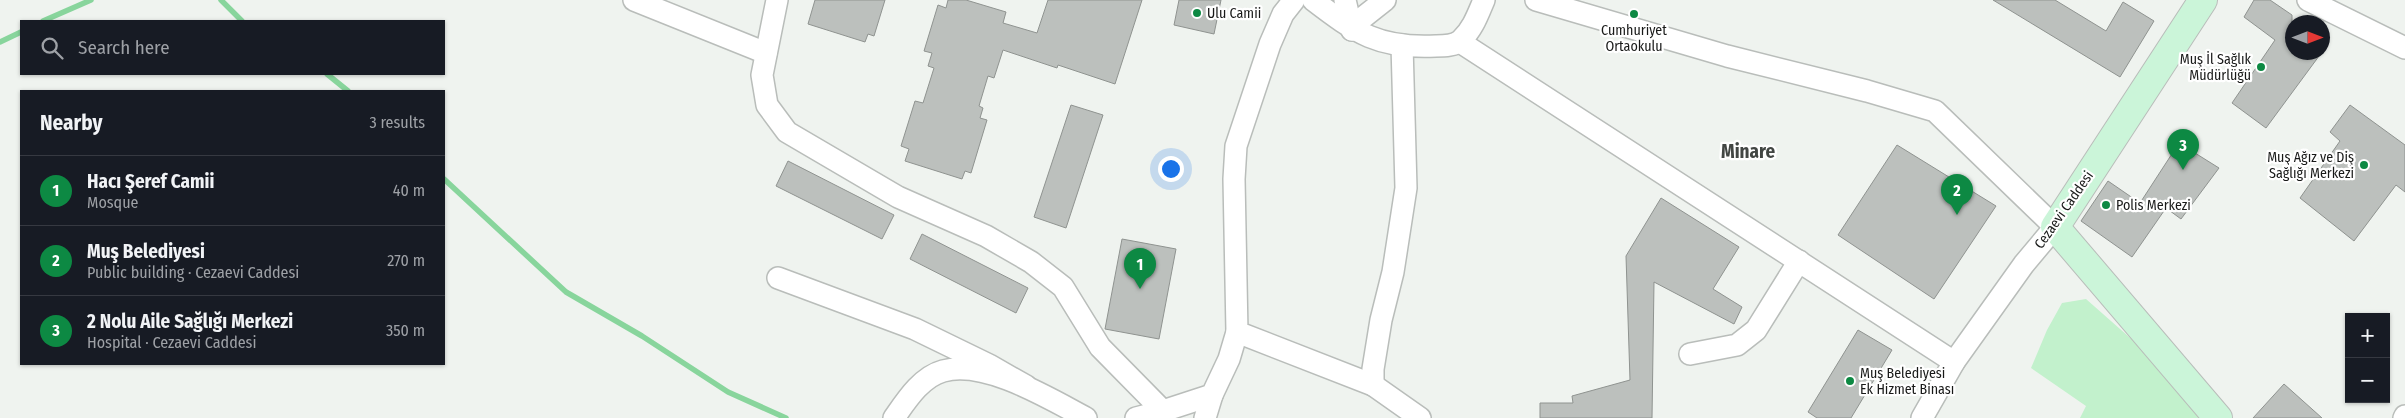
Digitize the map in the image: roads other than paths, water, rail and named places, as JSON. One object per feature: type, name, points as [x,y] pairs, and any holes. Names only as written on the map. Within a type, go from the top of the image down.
[{"type":"street","points":[[634,0],[766,53]]},
{"type":"street","points":[[777,0],[762,75],[767,105],[787,132],[898,196],[986,236],[1031,262],[1063,287],[1100,347],[1163,412]]},
{"type":"street","points":[[1205,418],[1212,395],[1229,360],[1238,332],[1234,179],[1236,146],[1270,44],[1283,14],[1294,0]]},
{"type":"street","points":[[1314,0],[1352,30],[1388,44],[1415,47],[1448,45],[1460,42],[1474,23],[1484,0]]},
{"type":"street","points":[[1345,0],[1352,30]]},
{"type":"street","points":[[1352,30],[1362,18],[1385,0]]},
{"type":"street","points":[[1536,0],[1727,56],[1935,111],[2056,227],[2218,418]]},
{"type":"street","name":"Cezaevi Caddesi","points":[[1922,418],[1954,362],[2024,264],[2056,227],[2202,0]]},
{"type":"street","points":[[2308,0],[2405,48]]},
{"type":"street","points":[[1460,42],[1954,362]]},
{"type":"street","points":[[1373,385],[1373,369],[1381,320],[1393,272],[1406,188],[1402,45]]},
{"type":"street","points":[[1690,354],[1737,345],[1756,330],[1799,261]]},
{"type":"street","points":[[778,278],[915,329],[989,365],[1086,418]]},
{"type":"street","points":[[1238,332],[1373,385],[1420,418]]},
{"type":"street","points":[[894,418],[911,394],[942,371],[956,369],[985,372],[1026,386]]},
{"type":"street","points":[[1136,418],[1163,412],[1212,395]]},
{"type":"waterway","points":[[45,20],[91,0]]},
{"type":"waterway","points":[[221,0],[241,20]]},
{"type":"waterway","points":[[0,42],[20,32]]},
{"type":"waterway","points":[[328,75],[347,90]]},
{"type":"waterway","points":[[445,180],[566,292],[642,336],[728,392],[786,418]]},
{"type":"place","name":"Ulu Camii","points":[[1197,13]]},
{"type":"place","name":"Cumhuriyet Ortaokulu","points":[[1634,14]]},
{"type":"place","name":"Muş İl Sağlık Müdürlüğü","points":[[2261,67]]},
{"type":"place","name":"Muş Ağız ve Diş Sağlığı Merkezi","points":[[2364,165]]},
{"type":"place","name":"2 Nolu Aile Sağlığı Merkezi","points":[[2183,170]]},
{"type":"place","name":"Polis Merkezi","points":[[2106,205]]},
{"type":"place","name":"Muş Belediyesi","points":[[1957,215]]},
{"type":"place","name":"Hacı Şeref Camii","points":[[1140,289]]},
{"type":"place","name":"Muş Belediyesi Ek Hizmet Binası","points":[[1850,381]]},
{"type":"district","name":"Minare","points":[[1748,151]]}]
